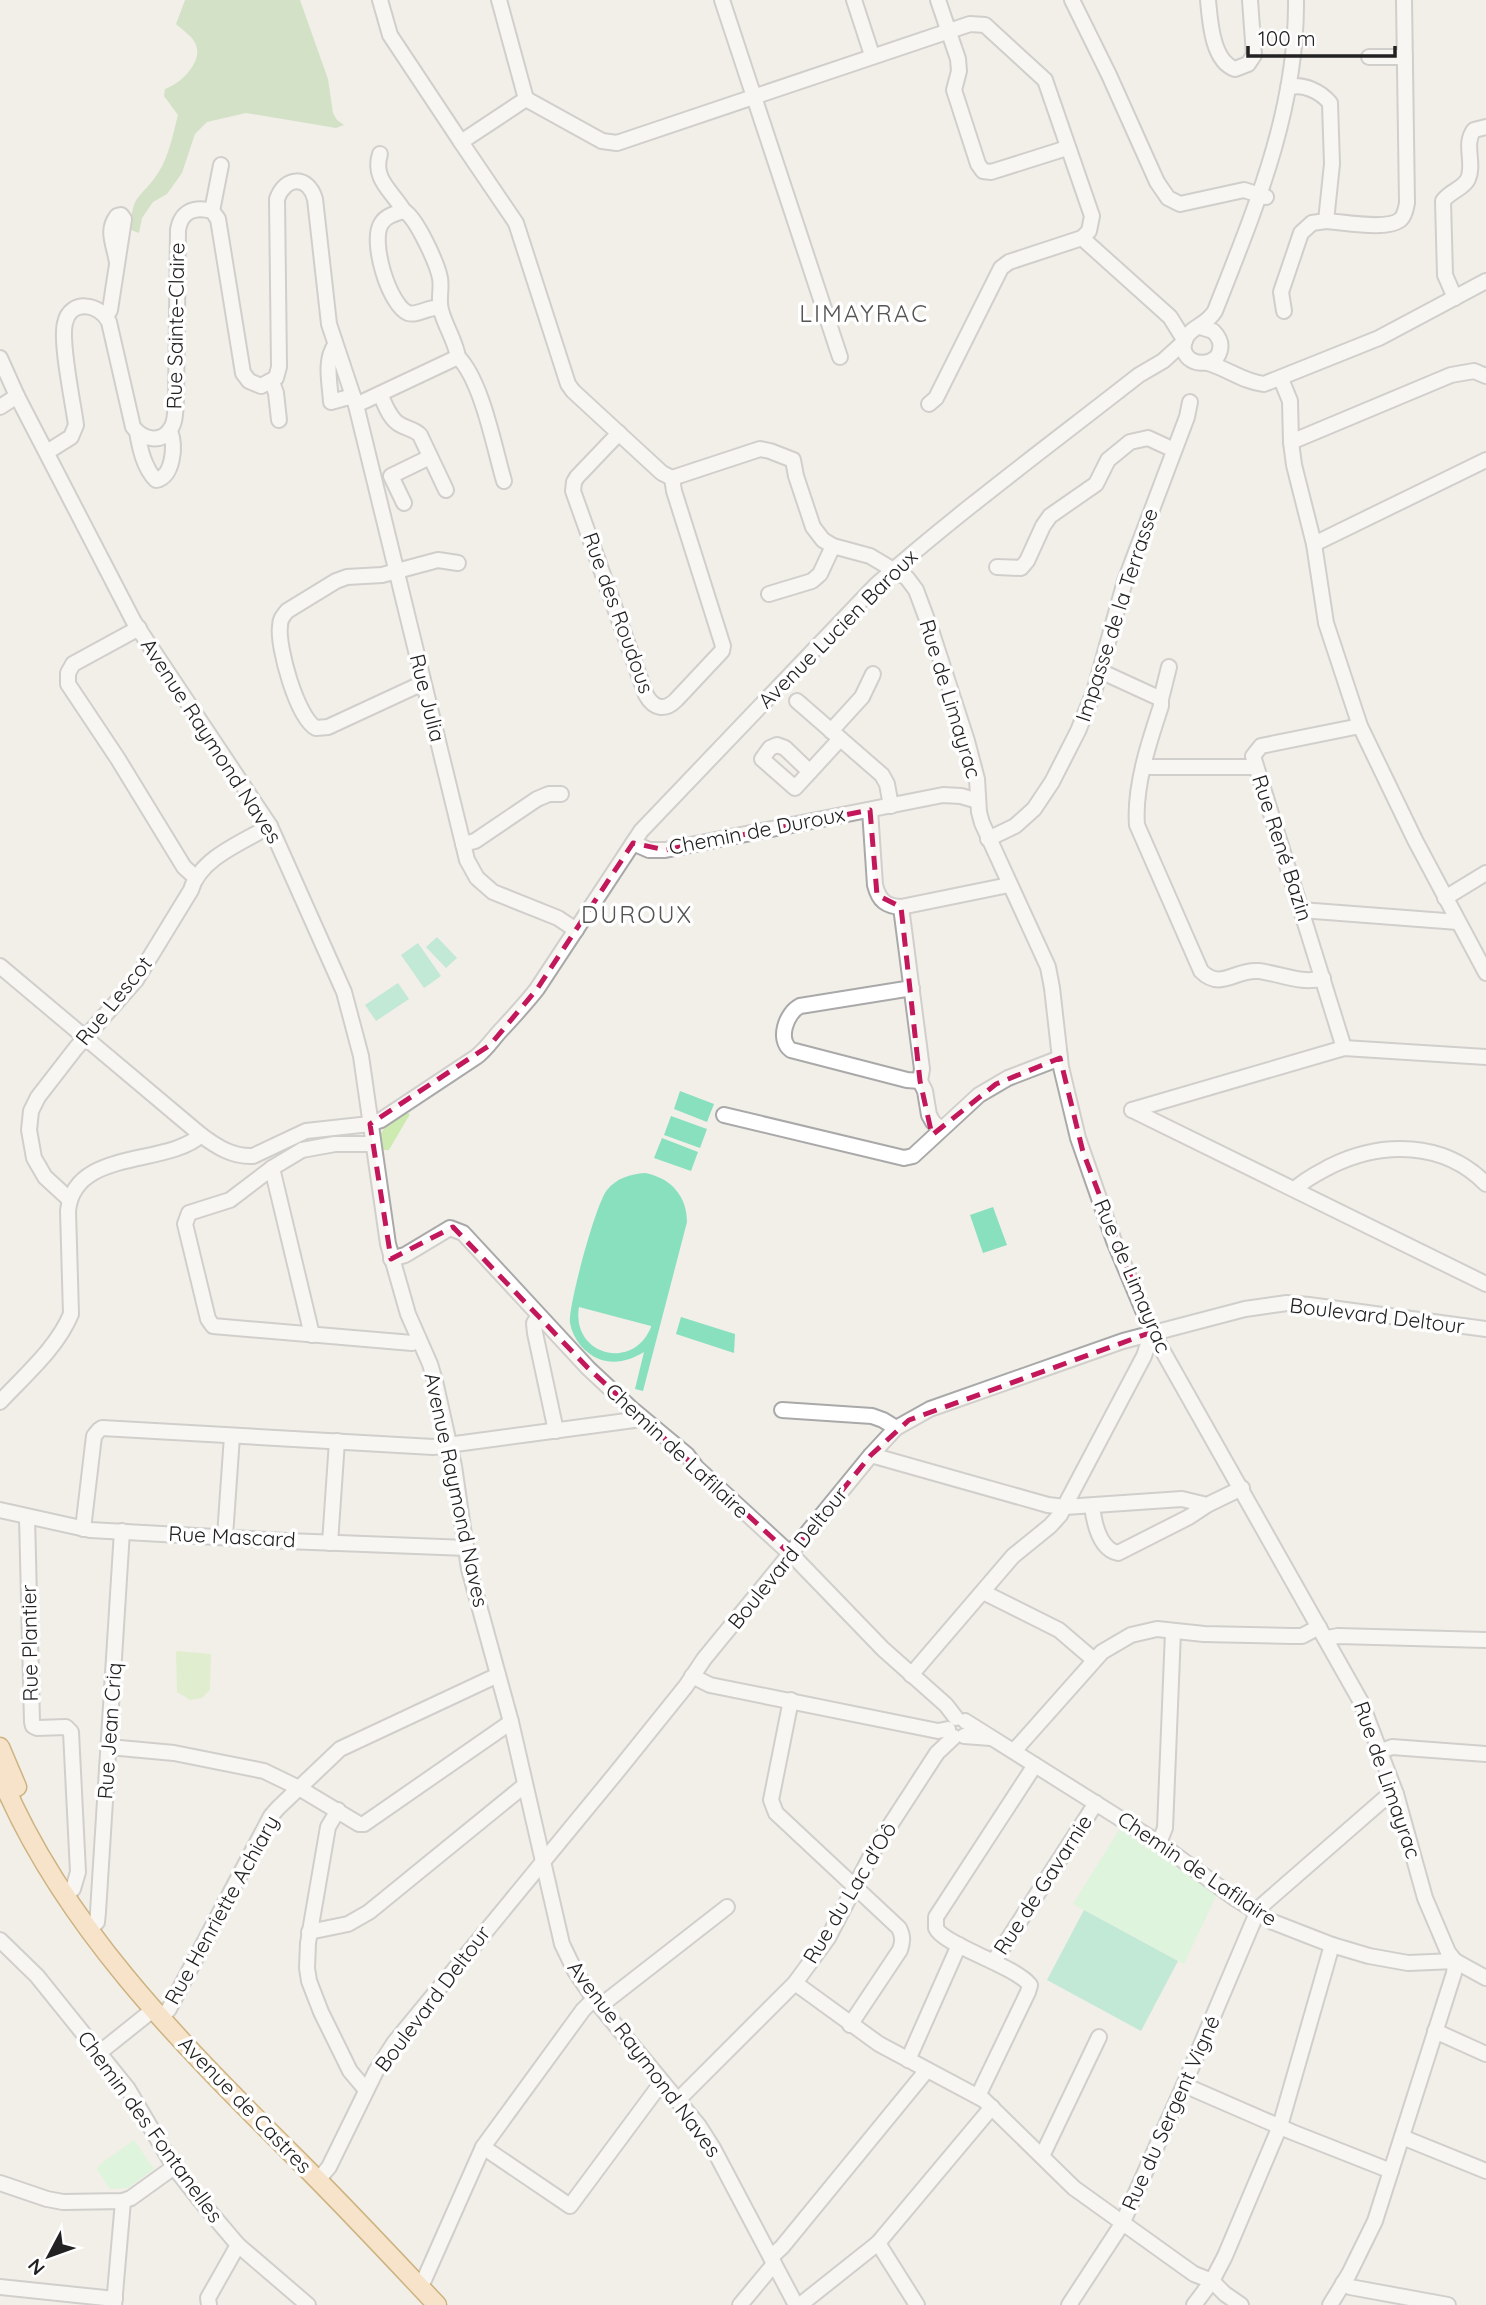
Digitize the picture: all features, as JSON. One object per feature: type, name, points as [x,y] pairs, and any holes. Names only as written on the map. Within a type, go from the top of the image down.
[{"type":"main road","name":"Avenue de Castres","points":[[0,1747],[7,1777],[65,1895]]},
{"type":"main road","name":"Avenue de Castres","points":[[7,1777],[5,1808],[26,1829],[46,1867],[90,1930],[157,2013],[437,2305]]},
{"type":"main road","name":"Avenue de Castres","points":[[5,1808],[25,1820],[45,1850]]},
{"type":"street","points":[[380,0],[390,35],[516,223],[568,384],[573,391],[672,478],[760,449],[793,460],[813,527],[823,540],[834,547],[820,574],[812,581],[769,594]]},
{"type":"street","points":[[499,0],[526,99],[601,141],[617,143],[970,24],[985,25],[1045,80],[1092,216],[1085,234],[1009,262],[1001,268],[936,398],[929,404]]},
{"type":"street","points":[[722,0],[840,357]]},
{"type":"street","points":[[854,0],[872,55]]},
{"type":"street","points":[[938,0],[958,59],[959,71],[954,89],[978,164],[983,171],[991,172],[1067,148]]},
{"type":"street","points":[[1072,0],[1110,75],[1157,182],[1168,198],[1180,204],[1244,190],[1264,196]]},
{"type":"street","points":[[1208,0],[1210,29],[1220,57],[1224,63],[1235,69],[1248,64],[1254,55],[1250,0]]},
{"type":"street","points":[[1293,88],[1296,0]]},
{"type":"street","points":[[1085,234],[1170,317],[1185,341],[1186,354],[1191,360],[1199,364],[1208,363],[1217,357],[1222,316],[1264,196],[1293,88],[1304,0]]},
{"type":"street","points":[[1283,312],[1281,292],[1301,233],[1312,223],[1326,221],[1385,226],[1401,219],[1406,212],[1404,0]]},
{"type":"street","points":[[1369,57],[1405,57]]},
{"type":"street","points":[[1293,88],[1322,95],[1330,103],[1332,164],[1326,221]]},
{"type":"street","points":[[461,142],[526,99]]},
{"type":"street","points":[[1455,298],[1445,275],[1443,201],[1468,180],[1469,137],[1474,130],[1486,127]]},
{"type":"street","points":[[380,154],[377,164],[380,180],[414,220],[437,267],[441,288],[439,307],[458,357],[465,364],[477,391],[504,481]]},
{"type":"street","points":[[221,165],[212,211],[219,223],[243,373],[249,381],[261,386],[272,382],[278,373],[277,199],[285,185],[295,181],[310,187],[315,199],[329,324],[355,401]]},
{"type":"street","points":[[1185,341],[1190,332],[1211,319],[1264,196]]},
{"type":"street","name":"Rue Sainte-Claire","points":[[137,432],[147,439],[153,439],[170,431],[174,421],[179,222],[185,214],[194,209],[212,211]]},
{"type":"street","points":[[404,211],[386,218],[379,228],[381,270],[399,305],[406,312],[439,307]]},
{"type":"street","points":[[106,317],[110,310],[117,263]]},
{"type":"street","points":[[1208,363],[1264,384],[1379,338],[1486,281]]},
{"type":"street","points":[[47,452],[71,437],[76,425],[64,334],[66,318],[76,308],[88,305],[100,310],[106,317],[133,427],[137,432],[140,449],[156,481],[169,472],[172,437],[170,431]]},
{"type":"street","points":[[1170,317],[1186,326],[1210,329],[1227,359],[1242,370],[1278,379],[1290,401],[1290,442],[1314,544],[1326,623],[1360,726],[1398,807],[1486,973]]},
{"type":"street","name":"Avenue Lucien Baroux","points":[[633,843],[653,818],[893,569],[1139,374],[1163,361],[1185,341]]},
{"type":"street","points":[[335,345],[329,360],[331,402],[355,401],[380,394],[458,357]]},
{"type":"street","name":"Avenue Raymond Naves","points":[[0,358],[17,396],[138,628],[270,826],[344,992],[360,1056],[391,1259],[408,1314],[435,1381],[449,1445],[469,1569],[511,1722],[562,1944],[575,1970],[597,2002],[713,2148],[798,2305]]},
{"type":"street","name":"Avenue Lucien Baroux","points":[[1163,361],[1191,360]]},
{"type":"street","points":[[1290,442],[1451,375],[1474,371],[1486,376]]},
{"type":"street","points":[[272,382],[279,420]]},
{"type":"street","points":[[380,394],[393,419],[400,425],[414,429],[420,435],[446,491]]},
{"type":"street","points":[[0,407],[17,396]]},
{"type":"street","name":"Rue Julia","points":[[355,401],[471,870],[493,892],[558,918],[576,930]]},
{"type":"street","name":"Impasse de la Terrasse","points":[[988,839],[1015,826],[1042,798],[1078,732],[1094,692],[1125,581],[1187,417],[1190,402]]},
{"type":"street","name":"Rue des Roudous","points":[[619,433],[577,477],[573,491],[646,695],[652,704],[660,708],[671,705],[716,658],[723,646],[672,478]]},
{"type":"street","points":[[997,567],[1021,568],[1051,516],[1096,484],[1108,460],[1130,442],[1148,438],[1174,450]]},
{"type":"street","points":[[404,503],[391,476],[430,457]]},
{"type":"street","points":[[1314,544],[1486,460]]},
{"type":"street","name":"Rue de Limayrac","points":[[834,547],[863,552],[907,578],[913,586],[932,633],[974,763],[979,812],[988,839],[1048,967],[1060,1058],[1083,1152],[1123,1265],[1152,1332],[1361,1702],[1396,1794],[1425,1898],[1448,1952],[1455,1961]]},
{"type":"street","points":[[423,683],[322,729],[316,728],[306,720],[292,690],[279,632],[281,618],[287,611],[347,577],[382,575],[438,560],[458,563]]},
{"type":"street","points":[[138,628],[73,664],[68,673],[68,684],[184,867],[195,877]]},
{"type":"street","points":[[1169,667],[1161,706],[1145,753],[1136,814],[1137,825],[1201,971],[1208,977],[1220,980],[1256,971],[1306,980],[1323,978]]},
{"type":"street","points":[[1100,671],[1161,699]]},
{"type":"street","points":[[810,772],[862,697],[873,674]]},
{"type":"street","points":[[797,701],[882,775],[887,784],[891,806]]},
{"type":"street","name":"Rue René Bazin","points":[[1344,1048],[1253,756],[1261,746],[1360,726]]},
{"type":"street","points":[[1143,767],[1256,767]]},
{"type":"street","points":[[463,845],[475,841],[537,799],[549,794],[561,794]]},
{"type":"street","name":"Chemin de Duroux","points":[[633,843],[649,850],[665,850],[951,794],[978,801]]},
{"type":"street","points":[[870,810],[877,895],[890,906],[901,907],[1009,884]]},
{"type":"street","name":"Rue Lescot","points":[[69,1199],[44,1177],[32,1151],[29,1121],[38,1097],[76,1048],[136,980],[191,890],[195,877],[215,859],[270,826]]},
{"type":"street","points":[[0,966],[201,1135],[225,1150],[245,1157],[253,1156],[306,1131],[370,1124],[410,1102],[485,1050],[537,989],[633,843]]},
{"type":"street","points":[[1446,898],[1486,873]]},
{"type":"street","points":[[901,907],[922,1069],[920,1081],[925,1091],[929,1115],[940,1128]]},
{"type":"street","points":[[1301,910],[1458,922]]},
{"type":"street","points":[[912,988],[800,1006],[789,1015],[783,1039],[790,1051],[920,1081]]},
{"type":"street","points":[[1486,1057],[1344,1048],[1132,1110],[1486,1284]]},
{"type":"street","points":[[724,1115],[904,1158],[912,1156],[970,1102],[996,1084],[1060,1058]]},
{"type":"street","points":[[0,1402],[57,1340],[71,1314],[69,1199],[83,1181],[100,1170],[180,1147],[201,1135]]},
{"type":"street","points":[[373,1144],[335,1143],[313,1147],[291,1156],[230,1200],[193,1211],[186,1217],[186,1224],[210,1323],[216,1327],[412,1343],[419,1340]]},
{"type":"street","points":[[1295,1189],[1309,1178],[1347,1159],[1396,1149],[1429,1151],[1446,1156],[1486,1184]]},
{"type":"street","points":[[272,1168],[312,1335]]},
{"type":"street","name":"Chemin de Lafilaire","points":[[391,1259],[405,1255],[450,1228],[456,1229],[467,1238],[588,1368],[687,1455],[696,1467],[790,1554],[883,1649],[946,1705],[957,1728],[996,1740],[1159,1843],[1257,1912],[1293,1931],[1369,1956],[1408,1963],[1455,1961]]},
{"type":"street","name":"Boulevard Deltour","points":[[318,2180],[333,2159],[366,2090],[394,2043],[790,1554],[896,1428],[930,1409],[1152,1332],[1245,1309],[1287,1303],[1486,1329]]},
{"type":"street","points":[[539,1316],[534,1323],[535,1333],[556,1431]]},
{"type":"street","points":[[911,1675],[992,1578],[1013,1556],[1050,1526],[1065,1507],[1072,1489],[1144,1356],[1152,1332]]},
{"type":"street","points":[[782,1410],[872,1416],[896,1428]]},
{"type":"street","points":[[83,1529],[94,1436],[99,1430],[433,1447],[634,1420],[640,1416]]},
{"type":"street","points":[[225,1536],[232,1436]]},
{"type":"street","points":[[330,1543],[337,1441]]},
{"type":"street","points":[[871,1455],[1065,1507],[1182,1499],[1207,1504]]},
{"type":"street","points":[[1092,1506],[1103,1544],[1112,1552],[1118,1553],[1242,1488]]},
{"type":"street","name":"Rue Mascard","points":[[0,1510],[83,1529],[467,1548]]},
{"type":"street","name":"Rue Plantier","points":[[27,1517],[32,1722],[37,1728],[66,1727],[71,1732],[78,1872],[73,1888],[65,1895]]},
{"type":"street","name":"Rue Jean Criq","points":[[90,1930],[97,1922],[98,1912],[122,1531]]},
{"type":"street","points":[[983,1592],[1059,1630],[1094,1660]]},
{"type":"street","points":[[1014,1751],[1094,1660],[1112,1645],[1132,1635],[1157,1629],[1173,1632],[1292,1636],[1323,1633],[1338,1636],[1486,1640]]},
{"type":"street","points":[[1159,1843],[1165,1828],[1173,1632]]},
{"type":"street","name":"Rue Henriette Achiary","points":[[99,2053],[157,2013],[169,2009],[271,1816],[340,1749],[498,1675]]},
{"type":"street","points":[[692,1676],[710,1685],[938,1731],[957,1728]]},
{"type":"street","points":[[791,1700],[772,1806],[776,1813],[899,1928],[903,1942],[850,2025]]},
{"type":"street","points":[[109,1747],[174,1753],[264,1771],[299,1788],[359,1824],[364,1824],[511,1722]]},
{"type":"street","name":"Rue du Lac d'Oô","points":[[677,2101],[795,1983],[828,1938],[874,1850],[957,1728]]},
{"type":"street","points":[[929,1729],[937,1737],[941,1748]]},
{"type":"street","points":[[1381,1751],[1392,1747],[1486,1754]]},
{"type":"street","name":"Rue de Gavarnie","points":[[1035,1765],[936,1917],[936,1927],[958,1945],[994,1961],[1096,1803]]},
{"type":"street","points":[[310,1932],[348,1924],[369,1912],[526,1785]]},
{"type":"street","points":[[1257,1912],[1263,1903],[1384,1799],[1396,1794]]},
{"type":"street","points":[[338,1810],[328,1827],[310,1932],[307,1968],[314,1995],[350,2071],[366,2090]]},
{"type":"street","points":[[418,2286],[424,2280],[483,2147],[583,2010],[727,1907]]},
{"type":"street","name":"Rue du Sergent Vigné","points":[[1069,2305],[1122,2224],[1257,1912]]},
{"type":"street","name":"Chemin des Fontanelles","points":[[0,1940],[37,1976],[99,2053],[134,2099],[174,2166],[238,2245],[308,2305]]},
{"type":"street","points":[[908,2060],[958,1945]]},
{"type":"street","points":[[1194,2305],[1212,2281],[1225,2256],[1280,2126],[1332,1945]]},
{"type":"street","points":[[978,2096],[1030,1985],[994,1961]]},
{"type":"street","points":[[1330,2305],[1375,2221],[1454,1973],[1455,1961],[1486,1978]]},
{"type":"street","points":[[795,1983],[850,2025],[908,2060],[978,2096],[1074,2188],[1194,2274],[1212,2281],[1241,2305]]},
{"type":"street","points":[[1435,2031],[1486,2054]]},
{"type":"street","points":[[1042,2157],[1099,2037]]},
{"type":"street","points":[[740,2305],[782,2247],[927,2070]]},
{"type":"street","points":[[483,2147],[570,2206],[662,2082]]},
{"type":"street","points":[[1184,2085],[1391,2171]]},
{"type":"street","points":[[798,2305],[878,2243],[992,2107]]},
{"type":"street","points":[[1402,2137],[1486,2171]]},
{"type":"street","points":[[0,2183],[63,2202],[123,2201],[131,2199],[174,2166]]},
{"type":"street","points":[[0,2287],[114,2302],[123,2201]]},
{"type":"street","points":[[878,2243],[917,2305]]},
{"type":"street","points":[[209,2305],[208,2298],[238,2245]]},
{"type":"street","points":[[1343,2283],[1350,2287],[1448,2305]]},
{"type":"highlighted area","points":[[870,810],[877,895],[901,907],[920,1081],[932,1135],[996,1084],[1060,1058],[1083,1152],[1152,1332],[909,1420],[871,1455],[790,1554],[588,1368],[453,1227],[391,1259],[370,1124],[490,1045],[537,989],[633,843],[665,850]]},
{"type":"green space","points":[[185,0],[300,0],[328,79],[333,113],[344,125],[336,128],[246,113],[207,122],[195,134],[182,173],[167,194],[153,202],[142,218],[139,233],[131,230],[133,209],[138,197],[162,166],[178,115],[164,96],[165,89],[189,72],[196,58],[195,42],[176,24]]},
{"type":"green space","points":[[437,937],[457,958],[446,968],[426,947]]},
{"type":"green space","points":[[418,943],[441,976],[424,988],[401,955]]},
{"type":"green space","points":[[398,983],[409,999],[376,1021],[365,1005]]},
{"type":"green space","points":[[680,1091],[714,1104],[707,1122],[674,1109]]},
{"type":"green space","points":[[405,1112],[410,1114],[389,1150],[383,1150],[380,1135],[386,1125]]},
{"type":"green space","points":[[671,1116],[707,1129],[700,1148],[664,1135]]},
{"type":"green space","points":[[662,1138],[698,1152],[691,1171],[654,1158]]},
{"type":"green space","points":[[639,1174],[654,1175],[676,1190],[684,1204],[687,1222],[643,1391],[635,1389],[644,1352],[623,1361],[599,1359],[580,1345],[570,1323],[578,1277],[602,1199],[615,1182]],"holes":[[[579,1307],[651,1326],[642,1341],[631,1350],[605,1352],[584,1337],[579,1323]]]},
{"type":"green space","points":[[993,1207],[1007,1245],[983,1253],[970,1215]]},
{"type":"green space","points":[[681,1317],[735,1334],[734,1353],[676,1334]]},
{"type":"green space","points":[[178,1651],[211,1654],[210,1690],[202,1698],[190,1700],[177,1692]]},
{"type":"green space","points":[[1121,1827],[1218,1892],[1184,1964],[1073,1904]]},
{"type":"green space","points":[[1084,1910],[1178,1961],[1141,2031],[1047,1980]]},
{"type":"green space","points":[[134,2140],[154,2169],[128,2188],[110,2189],[97,2170],[99,2165]]},
{"type":"district","name":"LIMAYRAC","points":[[864,314]]},
{"type":"district","name":"DUROUX","points":[[637,915]]}]
